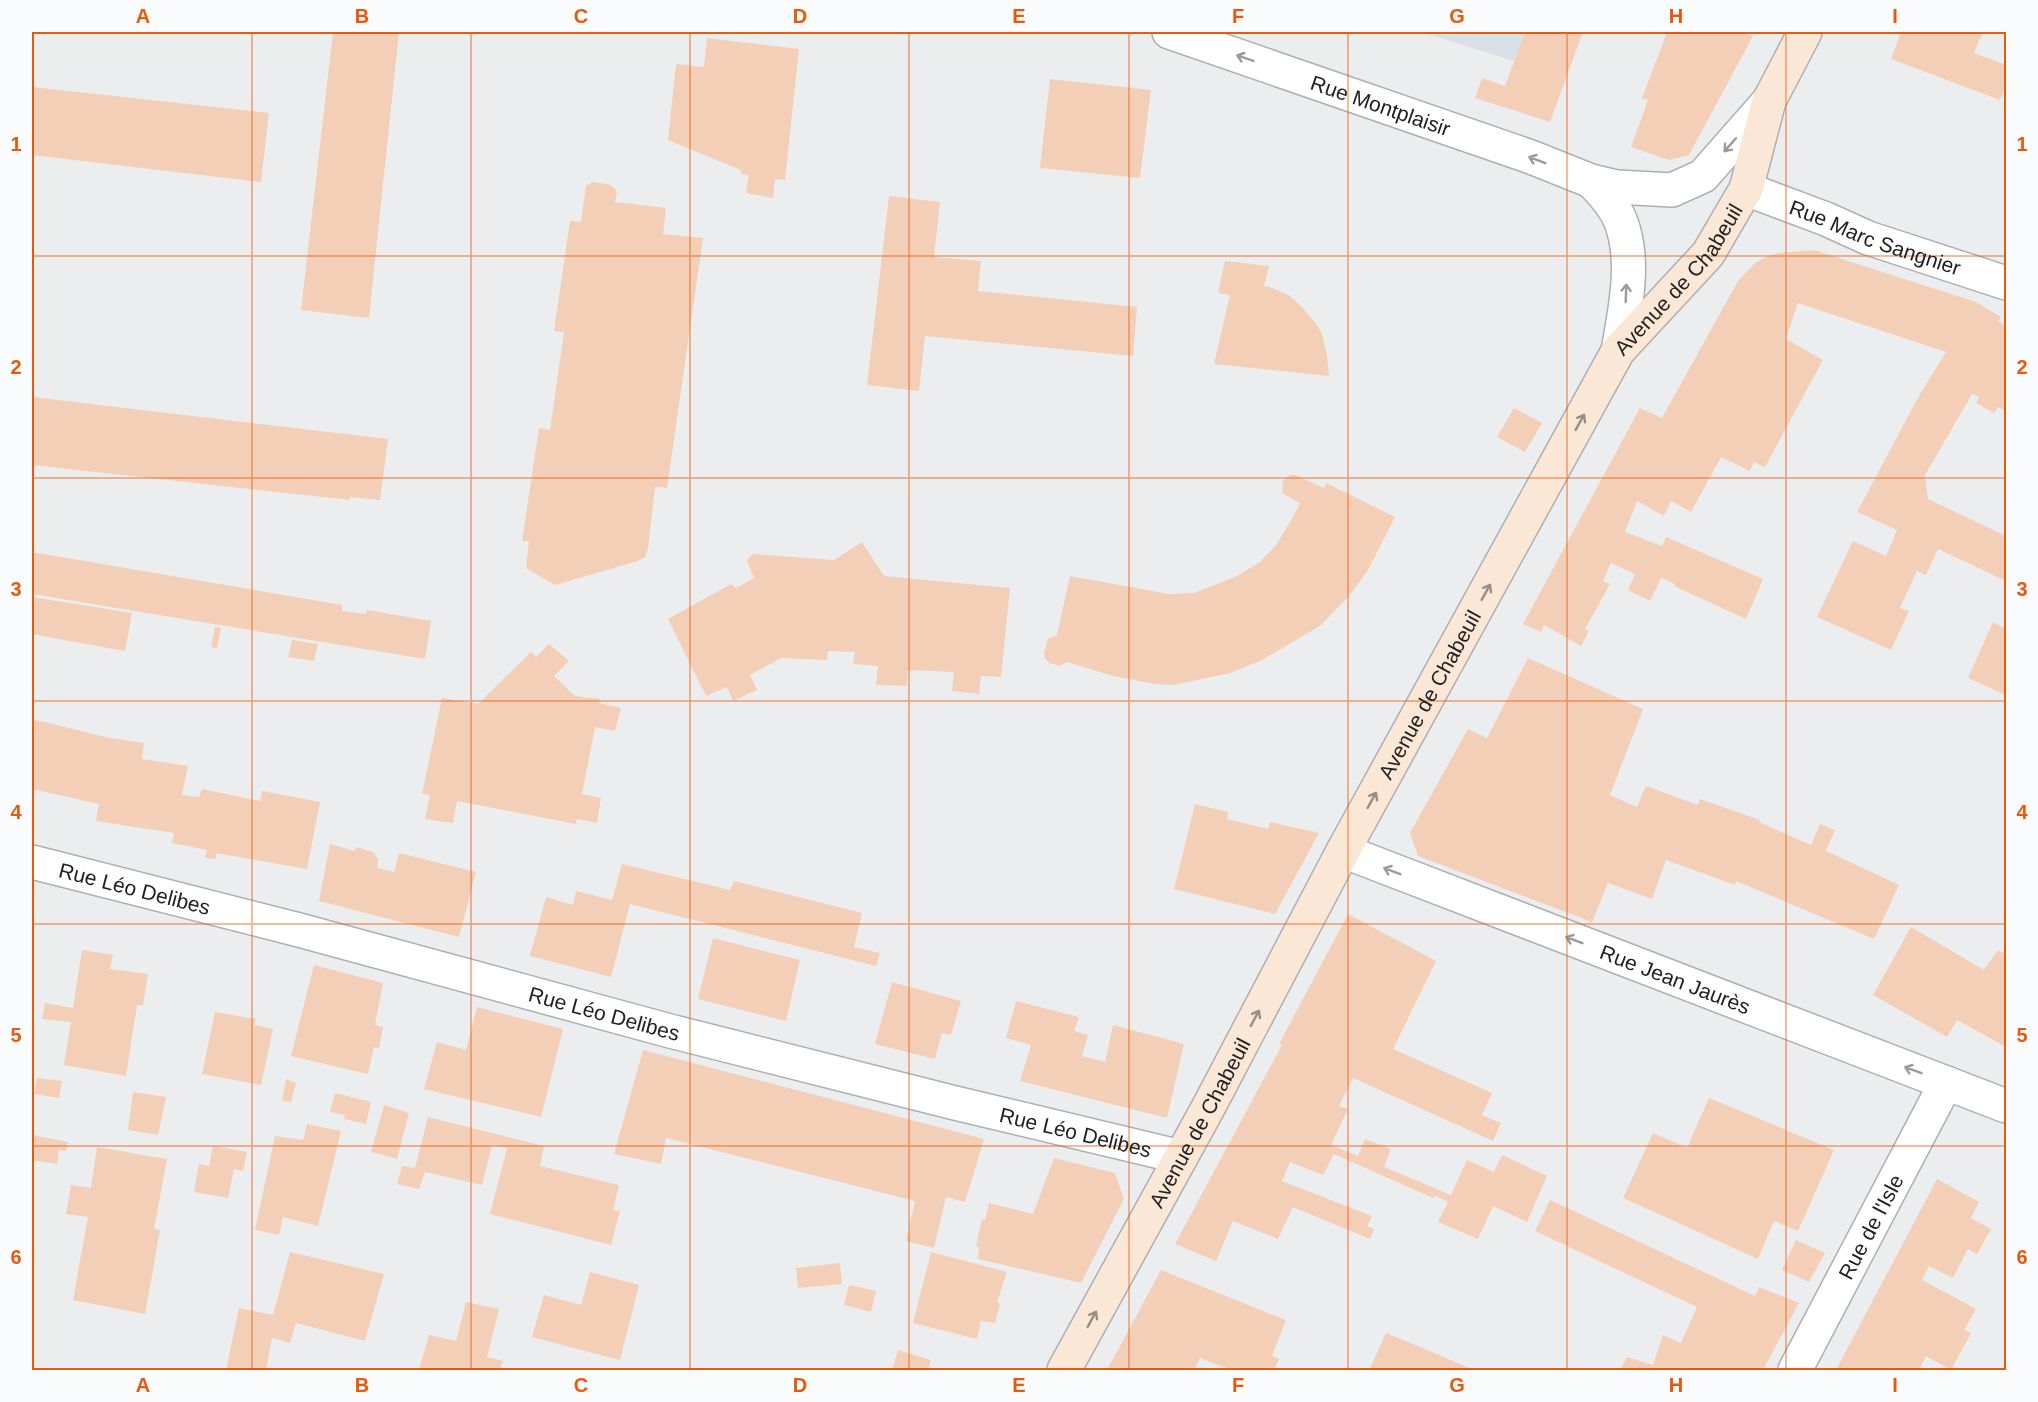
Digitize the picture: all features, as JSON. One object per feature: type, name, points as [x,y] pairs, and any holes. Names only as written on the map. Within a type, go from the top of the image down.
[{"type":"main road","name":"Avenue de Chabeuil","points":[[1064,1371],[1343,851],[1618,351],[1707,255],[1746,189],[1769,101],[1797,45]]},
{"type":"street","name":"Rue Montplaisir","points":[[1169,32],[1531,157],[1591,181],[1617,187],[1672,190],[1703,176],[1769,101]]},
{"type":"street","name":"Rue Montplaisir","points":[[1591,181],[1609,200],[1621,223],[1628,258],[1626,305],[1618,351]]},
{"type":"street","name":"Rue Marc Sangnier","points":[[1746,189],[1826,219],[1868,238],[2007,283]]},
{"type":"street","name":"Rue Jean Jaurès","points":[[1343,851],[2007,1106]]},
{"type":"street","name":"Rue Léo Delibes","points":[[32,862],[299,930],[681,1034],[955,1103],[1181,1156]]},
{"type":"street","name":"Rue de l'Isle","points":[[1795,1371],[1946,1083]]},
{"type":"shaded area","points":[[1421,32],[1525,32],[1514,61]]},
{"type":"building","points":[[333,32],[399,32],[369,318],[301,310]]},
{"type":"building","points":[[1525,32],[1583,32],[1550,122],[1475,98],[1482,78],[1505,86]]},
{"type":"building","points":[[1667,32],[1741,32],[1753,36],[1689,155],[1669,160],[1631,147],[1648,100],[1642,98]]},
{"type":"building","points":[[1901,32],[1983,32],[1974,53],[2006,65],[2006,85],[2000,100],[1891,59]]},
{"type":"building","points":[[707,38],[799,49],[785,180],[775,179],[773,198],[746,193],[749,175],[741,174],[741,170],[668,140],[676,64],[704,67]]},
{"type":"building","points":[[1050,79],[1151,90],[1140,178],[1040,168]]},
{"type":"building","points":[[32,87],[269,113],[261,182],[32,155]]},
{"type":"building","points":[[593,182],[611,185],[617,191],[615,202],[666,208],[663,234],[703,238],[667,488],[655,487],[645,557],[555,585],[526,568],[529,541],[522,541],[539,428],[550,430],[564,332],[554,331],[570,221],[581,222],[586,186]]},
{"type":"building","points":[[889,196],[940,202],[934,257],[981,261],[978,291],[1137,307],[1133,356],[925,336],[919,391],[867,385]]},
{"type":"building","points":[[1814,250],[1976,302],[2001,317],[1998,321],[2006,326],[2006,411],[1998,407],[1994,413],[1976,403],[1979,397],[1972,394],[1925,475],[1928,499],[2006,536],[2006,581],[1938,549],[1926,575],[1917,571],[1900,608],[1909,611],[1891,650],[1817,617],[1853,541],[1886,556],[1897,530],[1857,512],[1920,394],[1946,352],[1798,303],[1786,339],[1823,360],[1765,467],[1754,462],[1750,471],[1721,457],[1691,512],[1671,501],[1664,516],[1637,501],[1625,532],[1662,546],[1666,537],[1763,579],[1746,619],[1661,578],[1650,601],[1628,590],[1635,574],[1611,563],[1603,581],[1610,584],[1585,629],[1589,631],[1581,646],[1544,625],[1541,632],[1523,624],[1640,408],[1662,418],[1738,281],[1755,263],[1766,257],[1779,253]]},
{"type":"building","points":[[1225,261],[1269,266],[1264,286],[1290,296],[1304,309],[1322,334],[1329,376],[1214,364],[1230,295],[1218,293]]},
{"type":"building","points":[[32,397],[388,439],[380,500],[350,497],[350,500],[32,465]]},
{"type":"building","points":[[1514,408],[1542,423],[1525,452],[1497,437]]},
{"type":"building","points":[[1290,475],[1324,488],[1326,483],[1395,517],[1368,570],[1350,595],[1320,626],[1260,661],[1230,673],[1174,685],[1113,676],[1067,662],[1060,666],[1049,663],[1045,659],[1044,653],[1048,639],[1057,635],[1070,576],[1169,594],[1194,593],[1237,576],[1260,562],[1276,545],[1300,503],[1282,493],[1283,481]]},
{"type":"building","points":[[862,542],[884,576],[1010,588],[1001,677],[981,676],[979,694],[952,691],[954,672],[908,670],[907,686],[876,685],[878,666],[853,664],[855,652],[828,651],[827,660],[781,658],[750,675],[757,690],[733,701],[727,687],[706,696],[668,619],[731,584],[736,588],[754,578],[747,560],[753,554],[834,560]]},
{"type":"building","points":[[32,552],[342,605],[342,611],[366,614],[367,610],[431,621],[425,659],[32,594]]},
{"type":"building","points":[[32,597],[132,613],[125,651],[32,634]]},
{"type":"building","points":[[1993,622],[2006,629],[2006,695],[1968,678]]},
{"type":"building","points":[[215,627],[221,628],[217,648],[211,647]]},
{"type":"building","points":[[292,640],[318,644],[314,661],[288,657]]},
{"type":"building","points":[[549,644],[569,661],[554,676],[575,696],[600,699],[599,703],[621,708],[615,731],[595,727],[582,794],[601,798],[597,823],[577,819],[576,824],[457,801],[453,823],[425,819],[430,795],[422,794],[442,698],[478,704],[531,652],[536,657]]},
{"type":"building","points":[[1528,658],[1643,709],[1610,795],[1637,807],[1646,786],[1698,805],[1700,799],[1760,820],[1759,822],[1811,845],[1820,824],[1835,830],[1826,851],[1899,885],[1874,939],[1736,881],[1735,885],[1666,860],[1652,899],[1608,883],[1592,922],[1418,856],[1410,833],[1468,729],[1487,738]]},
{"type":"building","points":[[32,719],[110,738],[144,743],[142,759],[188,766],[182,795],[199,797],[202,789],[260,801],[262,791],[320,802],[307,869],[216,853],[216,859],[205,858],[207,850],[172,843],[174,833],[96,821],[99,804],[32,789]]},
{"type":"building","points":[[1195,804],[1228,812],[1227,819],[1268,829],[1270,822],[1319,833],[1275,914],[1174,889]]},
{"type":"building","points":[[330,844],[355,851],[356,847],[373,852],[378,859],[377,868],[394,872],[399,853],[476,872],[459,937],[319,901]]},
{"type":"building","points":[[622,864],[730,890],[734,881],[862,913],[854,947],[880,953],[876,966],[630,904],[611,977],[530,956],[546,897],[573,905],[576,891],[612,900]]},
{"type":"building","points":[[1348,914],[1436,961],[1393,1049],[1492,1093],[1482,1115],[1501,1123],[1493,1141],[1353,1078],[1339,1106],[1348,1109],[1331,1145],[1358,1156],[1365,1139],[1391,1149],[1384,1167],[1451,1195],[1467,1160],[1494,1172],[1502,1155],[1547,1176],[1527,1222],[1493,1206],[1478,1239],[1438,1222],[1448,1202],[1436,1196],[1433,1198],[1334,1154],[1323,1175],[1290,1162],[1282,1181],[1372,1216],[1367,1226],[1374,1229],[1370,1239],[1293,1207],[1278,1239],[1233,1221],[1216,1261],[1175,1244],[1282,1045],[1279,1044]]},
{"type":"building","points":[[1911,927],[1984,970],[1998,950],[2006,955],[2006,1047],[1957,1020],[1947,1037],[1873,995]]},
{"type":"building","points":[[713,938],[800,960],[786,1021],[698,999]]},
{"type":"building","points":[[82,950],[113,955],[110,969],[148,974],[143,1005],[137,1005],[126,1076],[64,1065],[71,1022],[42,1019],[45,1003],[73,1008]]},
{"type":"building","points":[[314,965],[383,983],[375,1025],[383,1027],[379,1048],[374,1047],[368,1074],[291,1056]]},
{"type":"building","points":[[892,982],[961,1001],[951,1035],[942,1033],[935,1059],[875,1044]]},
{"type":"building","points":[[1016,1001],[1079,1017],[1074,1031],[1088,1035],[1082,1056],[1105,1062],[1113,1025],[1184,1044],[1167,1118],[1020,1081],[1031,1045],[1006,1038]]},
{"type":"building","points":[[477,1007],[563,1029],[541,1117],[424,1089],[437,1042],[466,1050]]},
{"type":"building","points":[[215,1012],[256,1019],[254,1025],[273,1029],[261,1085],[202,1074]]},
{"type":"building","points":[[643,1050],[984,1139],[965,1202],[946,1197],[934,1248],[906,1241],[915,1201],[666,1138],[661,1164],[614,1154]]},
{"type":"building","points":[[37,1078],[62,1081],[59,1098],[34,1094]]},
{"type":"building","points":[[286,1079],[296,1083],[291,1102],[282,1101]]},
{"type":"building","points":[[133,1092],[166,1097],[158,1135],[128,1130]]},
{"type":"building","points":[[335,1093],[371,1102],[366,1124],[344,1119],[345,1115],[330,1112]]},
{"type":"building","points":[[1709,1098],[1834,1150],[1798,1231],[1774,1221],[1758,1259],[1623,1198],[1653,1133],[1687,1148]]},
{"type":"building","points":[[384,1105],[409,1113],[397,1159],[371,1152]]},
{"type":"building","points":[[428,1117],[544,1146],[540,1166],[619,1185],[613,1210],[620,1211],[611,1245],[490,1214],[507,1148],[492,1145],[482,1185],[425,1172],[419,1189],[397,1184],[402,1166],[415,1168]]},
{"type":"building","points":[[307,1124],[341,1131],[318,1226],[283,1217],[279,1235],[255,1230],[275,1136],[303,1140]]},
{"type":"building","points":[[32,1135],[68,1142],[66,1151],[59,1150],[57,1164],[32,1160]]},
{"type":"building","points":[[213,1146],[247,1152],[243,1171],[234,1169],[228,1198],[194,1192],[199,1164],[209,1166]]},
{"type":"building","points":[[97,1147],[167,1159],[154,1229],[160,1230],[145,1314],[73,1300],[88,1217],[66,1214],[71,1185],[91,1188]]},
{"type":"building","points":[[1054,1158],[1115,1173],[1124,1199],[1081,1283],[978,1259],[979,1247],[976,1246],[982,1219],[985,1220],[989,1203],[1033,1214]]},
{"type":"building","points":[[1937,1179],[1979,1202],[1971,1218],[1991,1229],[1977,1254],[1968,1249],[1953,1278],[1929,1266],[1922,1280],[1976,1309],[1964,1330],[1971,1333],[1951,1370],[1926,1356],[1919,1370],[1836,1370]]},
{"type":"building","points":[[1550,1200],[1755,1296],[1759,1287],[1799,1303],[1763,1370],[1620,1370],[1627,1357],[1653,1365],[1663,1335],[1681,1343],[1697,1307],[1535,1231]]},
{"type":"building","points":[[1796,1240],[1825,1253],[1809,1282],[1782,1270]]},
{"type":"building","points":[[290,1252],[384,1274],[365,1341],[296,1323],[290,1343],[272,1338],[266,1370],[226,1370],[239,1308],[273,1315]]},
{"type":"building","points":[[931,1252],[1007,1272],[997,1302],[1000,1304],[995,1323],[981,1321],[977,1339],[913,1323]]},
{"type":"building","points":[[840,1263],[842,1284],[798,1288],[796,1268]]},
{"type":"building","points":[[1161,1270],[1286,1320],[1272,1356],[1279,1359],[1274,1370],[1262,1368],[1261,1370],[1231,1370],[1200,1358],[1194,1370],[1107,1370]]},
{"type":"building","points":[[590,1272],[639,1285],[620,1360],[532,1337],[544,1295],[581,1305]]},
{"type":"building","points":[[849,1285],[876,1291],[871,1312],[844,1305]]},
{"type":"building","points":[[466,1302],[499,1309],[487,1357],[503,1361],[500,1370],[419,1370],[429,1335],[456,1341]]},
{"type":"building","points":[[1386,1333],[1425,1349],[1474,1370],[1369,1370]]},
{"type":"building","points":[[898,1350],[931,1360],[928,1370],[892,1370]]}]
